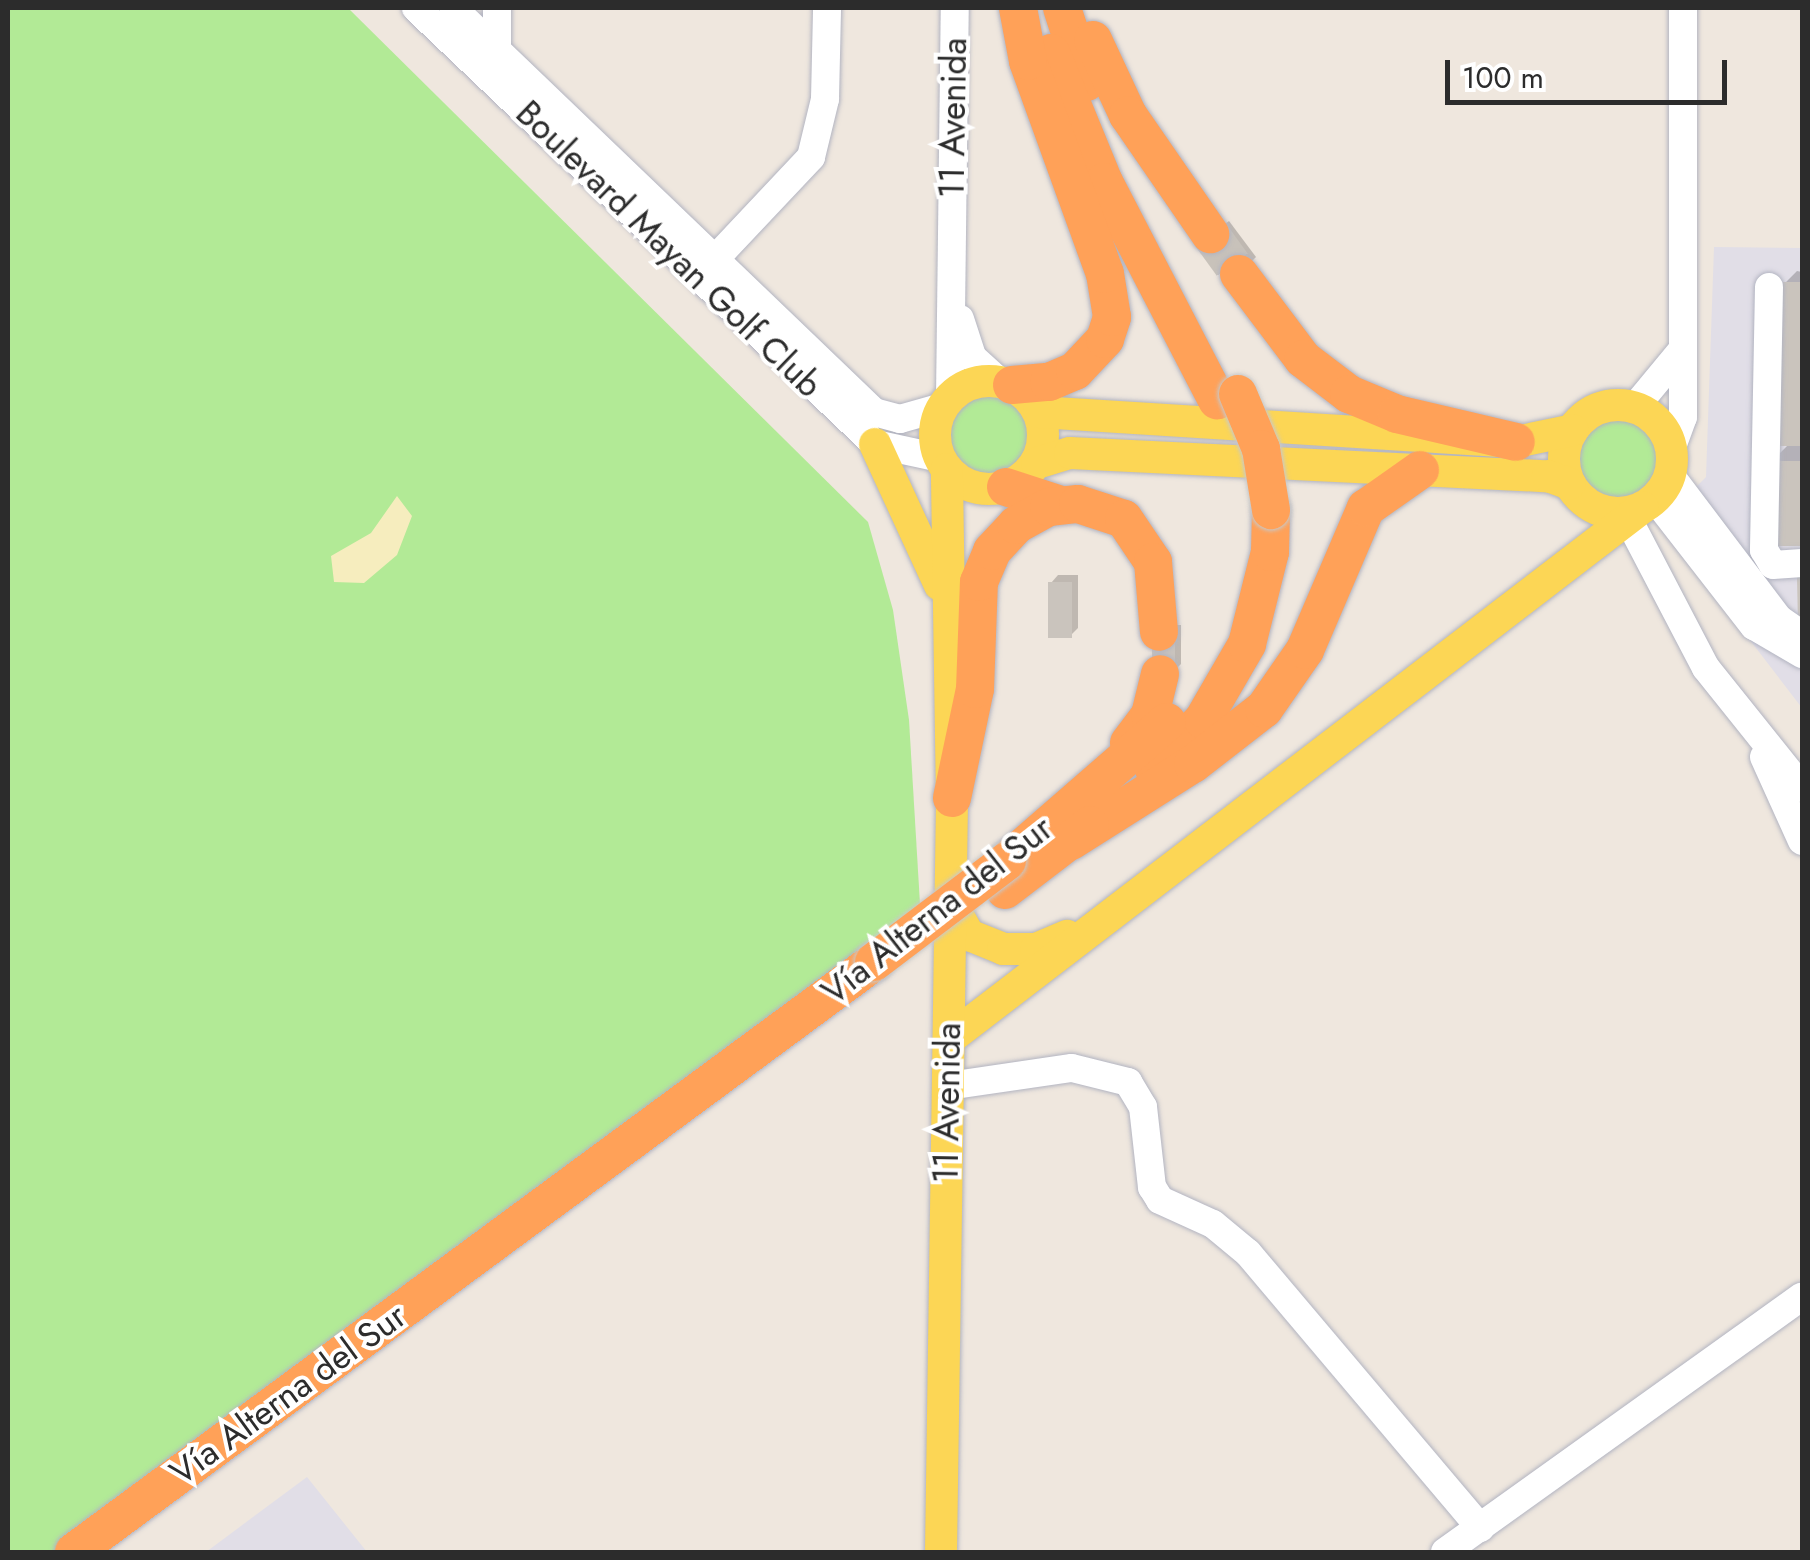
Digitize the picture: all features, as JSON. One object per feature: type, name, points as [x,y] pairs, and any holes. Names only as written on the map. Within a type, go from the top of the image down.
[{"type":"highway","points":[[1005,383],[1049,382],[1075,371],[1106,340],[1112,317],[1105,274],[1033,76],[1018,8]]},
{"type":"highway","name":"Vía Alterna del Sur","points":[[1010,867],[1072,842],[1180,747],[1228,684],[1260,603],[1261,449],[1098,168],[1061,84],[1039,8]]},
{"type":"highway","name":"Vía Alterna del Sur","points":[[1062,8],[1094,105],[1228,397]]},
{"type":"highway","points":[[1082,8],[1128,115],[1210,234]]},
{"type":"highway","points":[[1239,274],[1303,359],[1349,394],[1397,414],[1516,442]]},
{"type":"highway","points":[[1072,842],[1194,764],[1264,708],[1306,650],[1366,508],[1420,470]]},
{"type":"highway","points":[[993,488],[1061,505],[1111,511],[1142,538],[1156,573],[1160,632]]},
{"type":"highway","points":[[952,798],[976,689],[984,567],[1016,525],[1061,505]]},
{"type":"highway","name":"Vía Alterna del Sur","points":[[113,1552],[876,975],[1010,867],[1164,726],[1201,681],[1238,593],[1258,510]]},
{"type":"highway","points":[[1010,867],[1140,732],[1160,674]]},
{"type":"highway","name":"Vía Alterna del Sur","points":[[74,1552],[876,975]]},
{"type":"main road","points":[[1573,430],[1516,442],[1040,412],[1005,383],[973,383],[946,402],[935,432],[943,463],[993,488],[1037,463],[1070,453],[1548,476],[1616,513],[1654,489]]},
{"type":"main road","points":[[949,1039],[1549,580],[1654,489],[1658,422],[1635,408],[1594,411],[1573,430],[1564,456],[1581,535],[1549,580]]},
{"type":"main road","points":[[1037,463],[1044,438],[1040,412]]},
{"type":"main road","points":[[875,444],[909,506],[949,610]]},
{"type":"main road","name":"11 Avenida","points":[[941,1552],[952,798],[943,463]]},
{"type":"main road","name":"11 Avenida","points":[[950,653],[961,518],[993,488]]},
{"type":"main road","points":[[950,901],[969,935],[1003,950],[1036,949],[1104,920]]},
{"type":"street","name":"Boulevard Mayan Golf Club","points":[[416,8],[875,444]]},
{"type":"street","name":"Boulevard Mayan Golf Club","points":[[453,8],[874,412],[900,419],[946,402]]},
{"type":"street","points":[[497,8],[497,49]]},
{"type":"street","points":[[715,258],[810,156],[825,99],[828,8]]},
{"type":"street","name":"11 Avenida","points":[[946,402],[955,8]]},
{"type":"street","points":[[1683,8],[1683,416],[1654,489],[1657,572],[1706,668],[1753,733],[1802,788]]},
{"type":"street","name":"11 Avenida","points":[[952,228],[963,337],[980,366],[1005,383]]},
{"type":"street","points":[[1769,287],[1764,550],[1773,564],[1802,562]]},
{"type":"street","points":[[1635,408],[1683,349]]},
{"type":"street","points":[[875,444],[943,463]]},
{"type":"street","points":[[1654,489],[1779,619],[1802,635]]},
{"type":"street","points":[[1654,489],[1754,626],[1802,654]]},
{"type":"street","points":[[1753,733],[1802,841]]},
{"type":"street","points":[[948,1086],[1072,1068],[1128,1082],[1143,1107],[1152,1187],[1160,1200],[1213,1224],[1248,1253],[1480,1528]]},
{"type":"street","points":[[1445,1552],[1802,1296]]},
{"type":"shaded area","points":[[1714,247],[1802,248],[1802,708],[1660,523],[1706,477]]},
{"type":"shaded area","points":[[307,1477],[367,1552],[206,1552]]},
{"type":"green space","points":[[8,8],[348,8],[868,522],[893,610],[909,720],[920,904],[73,1552],[8,1552]]},
{"type":"green space","points":[[989,391],[1020,404],[1033,435],[1020,466],[989,479],[958,466],[945,435],[958,404]]},
{"type":"green space","points":[[1619,414],[1650,427],[1663,458],[1650,489],[1619,502],[1588,489],[1575,458],[1588,427]]},
{"type":"sand","points":[[397,496],[412,516],[397,555],[364,583],[334,582],[331,556],[371,533]]},
{"type":"building","points":[[1221,226],[1250,266],[1232,280],[1202,240]]},
{"type":"building","points":[[1783,282],[1802,282],[1802,446],[1779,446]]},
{"type":"building","points":[[1769,461],[1802,461],[1802,546],[1769,546]]},
{"type":"building","points":[[1797,577],[1802,577],[1802,625],[1798,625]]},
{"type":"building","points":[[1048,582],[1072,582],[1072,638],[1048,638]]},
{"type":"building","points":[[1152,631],[1175,631],[1175,674],[1152,674]]},
{"type":"tunnel","points":[[1210,234],[1239,274]]}]
